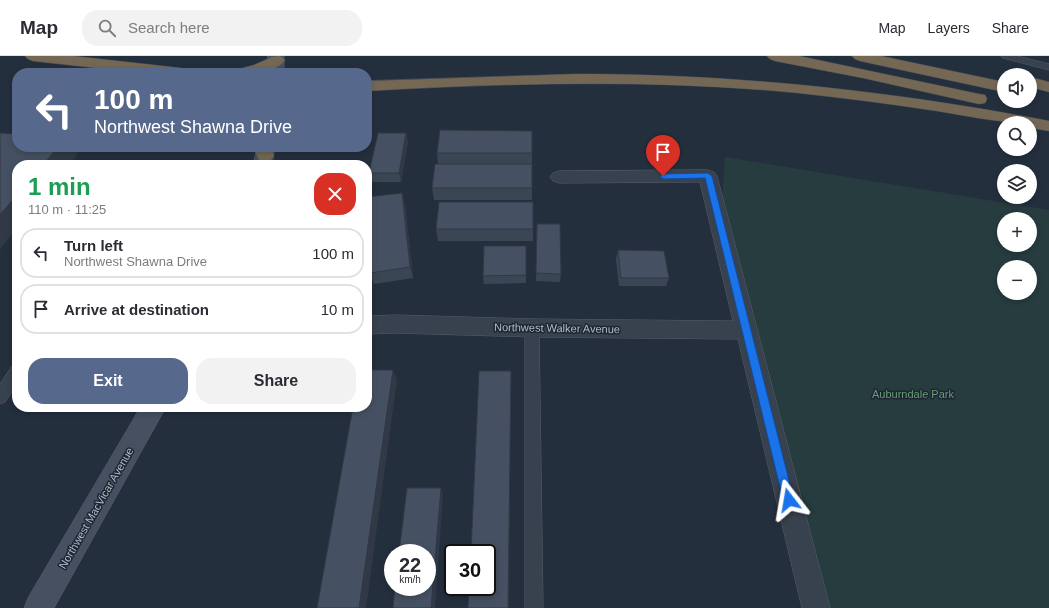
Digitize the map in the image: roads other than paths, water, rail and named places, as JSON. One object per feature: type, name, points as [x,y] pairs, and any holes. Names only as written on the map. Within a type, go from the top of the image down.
[{"type":"highway","points":[[33,56],[137,68]]},
{"type":"highway","points":[[775,56],[878,76],[1049,116]]},
{"type":"highway","points":[[860,56],[997,85]]},
{"type":"highway","points":[[922,56],[997,74]]},
{"type":"highway","points":[[262,68],[276,63]]},
{"type":"highway","points":[[372,86],[592,78],[743,84],[887,98],[1049,126]]},
{"type":"highway","points":[[1037,84],[1049,87]]},
{"type":"highway","points":[[1037,94],[1049,97]]},
{"type":"main road","name":"Northwest MacVicar Avenue","points":[[38,608],[151,412]]},
{"type":"street","points":[[559,177],[708,176],[816,608]]},
{"type":"street","name":"Northwest Walker Avenue","points":[[372,325],[746,330]]},
{"type":"lane","points":[[1006,56],[1049,67]]},
{"type":"lane","points":[[532,328],[534,608]]},
{"type":"lane","points":[[0,396],[12,378]]},
{"type":"park label","name":"Auburndale Park","points":[[913,394]]}]
